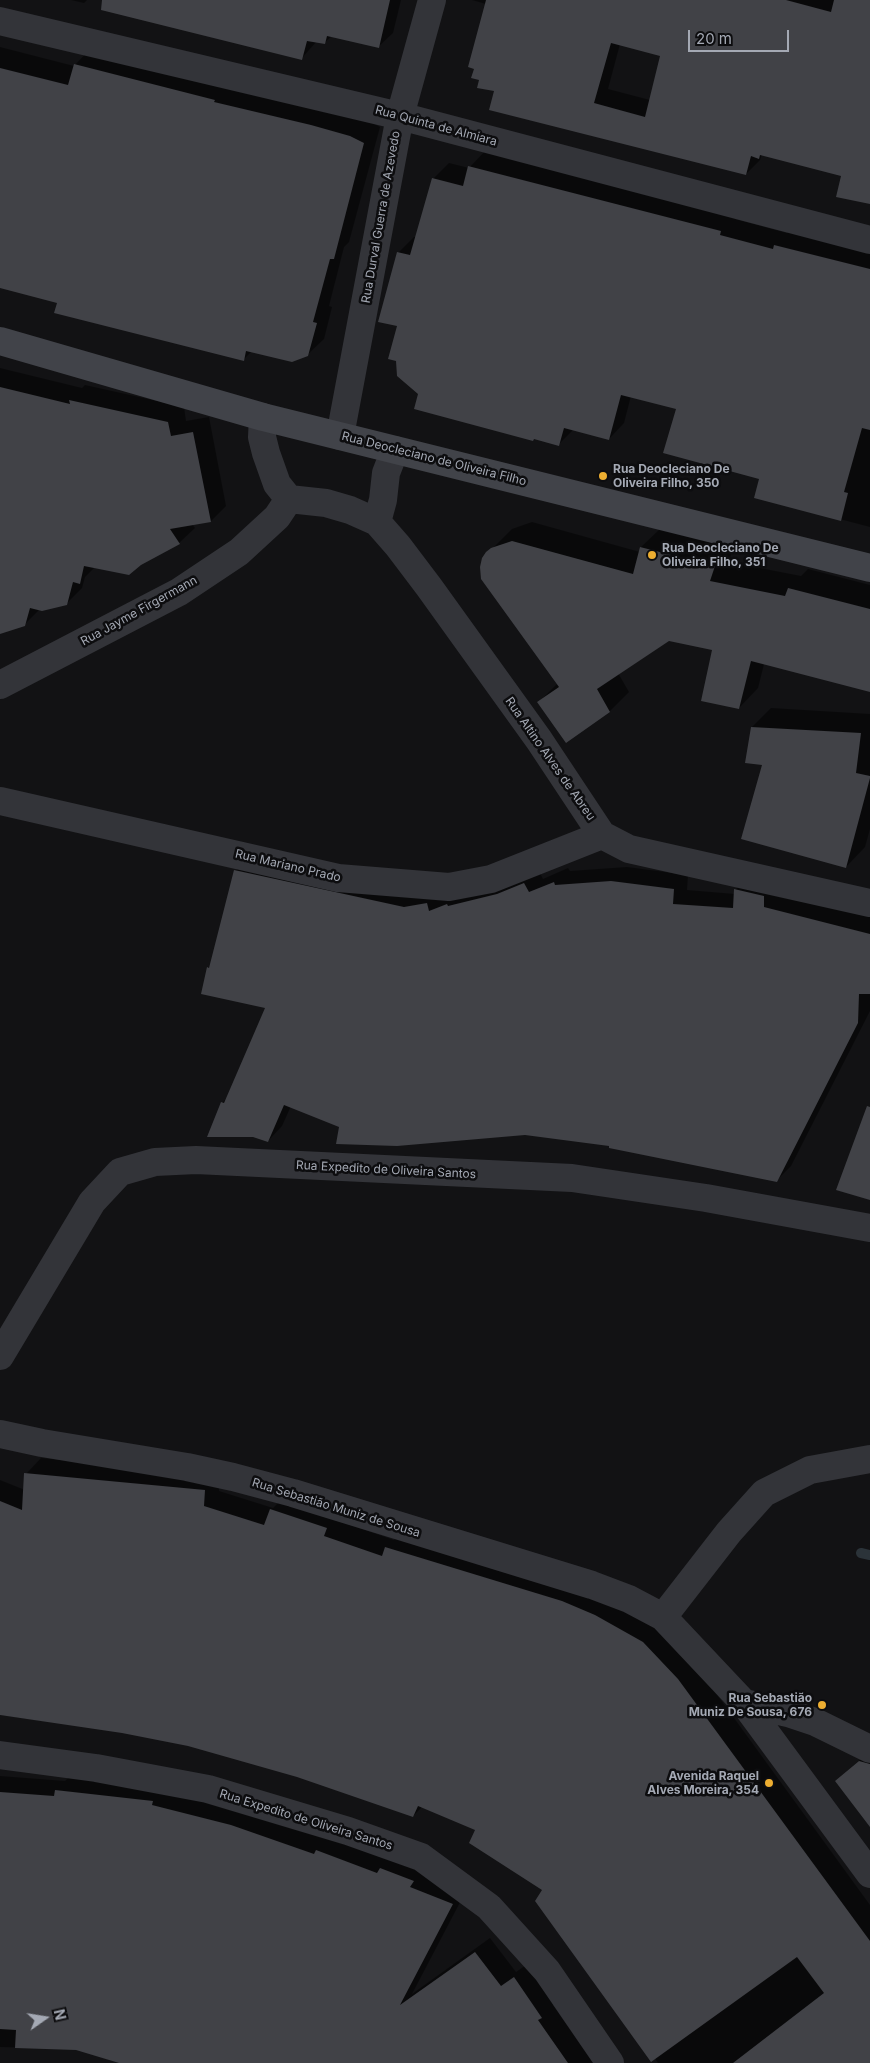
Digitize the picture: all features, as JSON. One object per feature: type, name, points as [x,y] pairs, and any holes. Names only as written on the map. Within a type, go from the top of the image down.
[{"type":"street","name":"Rua Durval Guerra de Azevedo","points":[[340,436],[400,116],[432,0]]},
{"type":"street","name":"Rua Quinta de Almiara","points":[[0,20],[400,116],[870,240]]},
{"type":"street","name":"Rua Deocleciano de Oliveira Filho","points":[[0,342],[263,418],[870,568]]},
{"type":"street","points":[[263,418],[262,437],[266,453],[278,484],[289,499],[326,503],[350,510],[377,522],[383,500],[386,473],[395,450]]},
{"type":"street","name":"Rua Jayme Firgermann","points":[[0,685],[179,592],[239,552],[277,517],[289,499]]},
{"type":"street","name":"Rua Altino Alves de Abreu","points":[[377,522],[429,587],[538,740],[602,835],[630,849],[870,903]]},
{"type":"street","name":"Rua Mariano Prado","points":[[0,801],[338,878],[449,886],[491,879],[602,835]]},
{"type":"street","name":"Rua Expedito de Oliveira Santos","points":[[0,1356],[92,1202],[120,1172],[155,1162],[196,1160],[572,1178],[706,1198],[870,1228]]},
{"type":"street","name":"Rua Sebastião Muniz de Sousa","points":[[0,1434],[233,1477],[293,1493],[592,1585],[629,1599],[663,1617],[744,1703],[870,1874]]},
{"type":"street","points":[[663,1617],[729,1532],[764,1493],[810,1470],[870,1459]]},
{"type":"street","points":[[744,1703],[788,1713],[814,1722],[870,1749]]},
{"type":"street","name":"Rua Expedito de Oliveira Santos","points":[[0,1756],[96,1768],[208,1789],[348,1830],[421,1857],[489,1907],[547,1971],[610,2063]]},
{"type":"building","points":[[102,0],[390,0],[379,48],[327,36],[325,44],[307,41],[302,60],[101,10]]},
{"type":"building","points":[[486,0],[786,0],[831,12],[834,0],[870,0],[870,204],[836,197],[841,176],[760,155],[759,159],[751,156],[746,175],[489,110],[494,91],[477,88],[479,80],[471,78],[474,69],[468,67]],"holes":[[[611,43],[660,56],[645,117],[594,103]]]},
{"type":"building","points":[[74,64],[215,100],[214,102],[311,125],[350,136],[364,143],[334,259],[330,259],[313,322],[317,323],[308,356],[292,362],[246,351],[244,361],[54,313],[57,303],[0,288],[0,68],[68,85]]},
{"type":"building","points":[[468,166],[721,231],[720,235],[773,249],[774,245],[870,269],[870,430],[862,428],[844,492],[848,493],[841,521],[754,498],[759,479],[663,453],[676,409],[621,395],[609,440],[564,428],[559,446],[534,439],[533,441],[414,409],[418,394],[397,376],[396,361],[388,359],[397,326],[378,322],[397,252],[410,255],[432,178],[463,186]]},
{"type":"building","points":[[0,387],[70,404],[69,400],[168,422],[171,436],[193,432],[211,522],[170,529],[180,544],[141,565],[129,575],[84,566],[80,584],[73,582],[67,605],[42,611],[30,608],[25,626],[0,634]]},
{"type":"building","points":[[512,541],[633,574],[640,547],[715,566],[710,581],[785,596],[788,588],[870,609],[870,692],[751,661],[739,709],[701,701],[712,650],[669,641],[597,689],[610,712],[566,743],[537,702],[559,687],[481,579],[480,567],[486,552],[491,548]]},
{"type":"building","points":[[751,727],[861,733],[856,773],[870,776],[870,778],[846,868],[741,839],[762,765],[745,763]]},
{"type":"building","points":[[234,870],[404,907],[427,903],[429,911],[447,904],[448,906],[497,894],[524,883],[529,892],[554,882],[555,885],[611,881],[674,889],[673,904],[733,908],[734,889],[764,896],[764,907],[870,934],[870,994],[859,994],[858,1023],[777,1182],[609,1148],[609,1146],[525,1135],[397,1146],[336,1144],[339,1127],[284,1105],[268,1142],[253,1137],[207,1137],[221,1102],[224,1103],[265,1008],[201,994]]},
{"type":"building","points":[[867,1106],[870,1107],[870,1200],[836,1190]]},
{"type":"building","points":[[24,1473],[205,1490],[204,1506],[264,1525],[270,1509],[327,1528],[324,1536],[382,1556],[385,1547],[562,1601],[595,1615],[643,1642],[678,1679],[870,1941],[870,2063],[733,2063],[824,1993],[797,1957],[651,2062],[535,1901],[542,1890],[469,1843],[475,1830],[418,1806],[413,1817],[297,1777],[188,1746],[122,1733],[0,1715],[0,1501],[22,1510]]},
{"type":"building","points":[[859,1761],[870,1764],[870,1827],[835,1781]]},
{"type":"building","points":[[55,1790],[153,1801],[152,1805],[231,1825],[314,1854],[316,1850],[377,1873],[380,1868],[414,1881],[410,1887],[453,1904],[400,2005],[475,1952],[501,1986],[514,1977],[542,2018],[538,2020],[568,2063],[119,2063],[76,2050],[15,2048],[16,2030],[0,2029],[0,1792],[54,1796]]},
{"type":"waterway","points":[[861,1553],[870,1555]]},
{"type":"place","name":"Rua Deocleciano De Oliveira Filho, 350","points":[[603,476]]},
{"type":"place","name":"Rua Deocleciano De Oliveira Filho, 351","points":[[652,555]]},
{"type":"place","name":"Rua Sebastião Muniz De Sousa, 676","points":[[822,1705]]},
{"type":"place","name":"Avenida Raquel Alves Moreira, 354","points":[[769,1783]]}]
